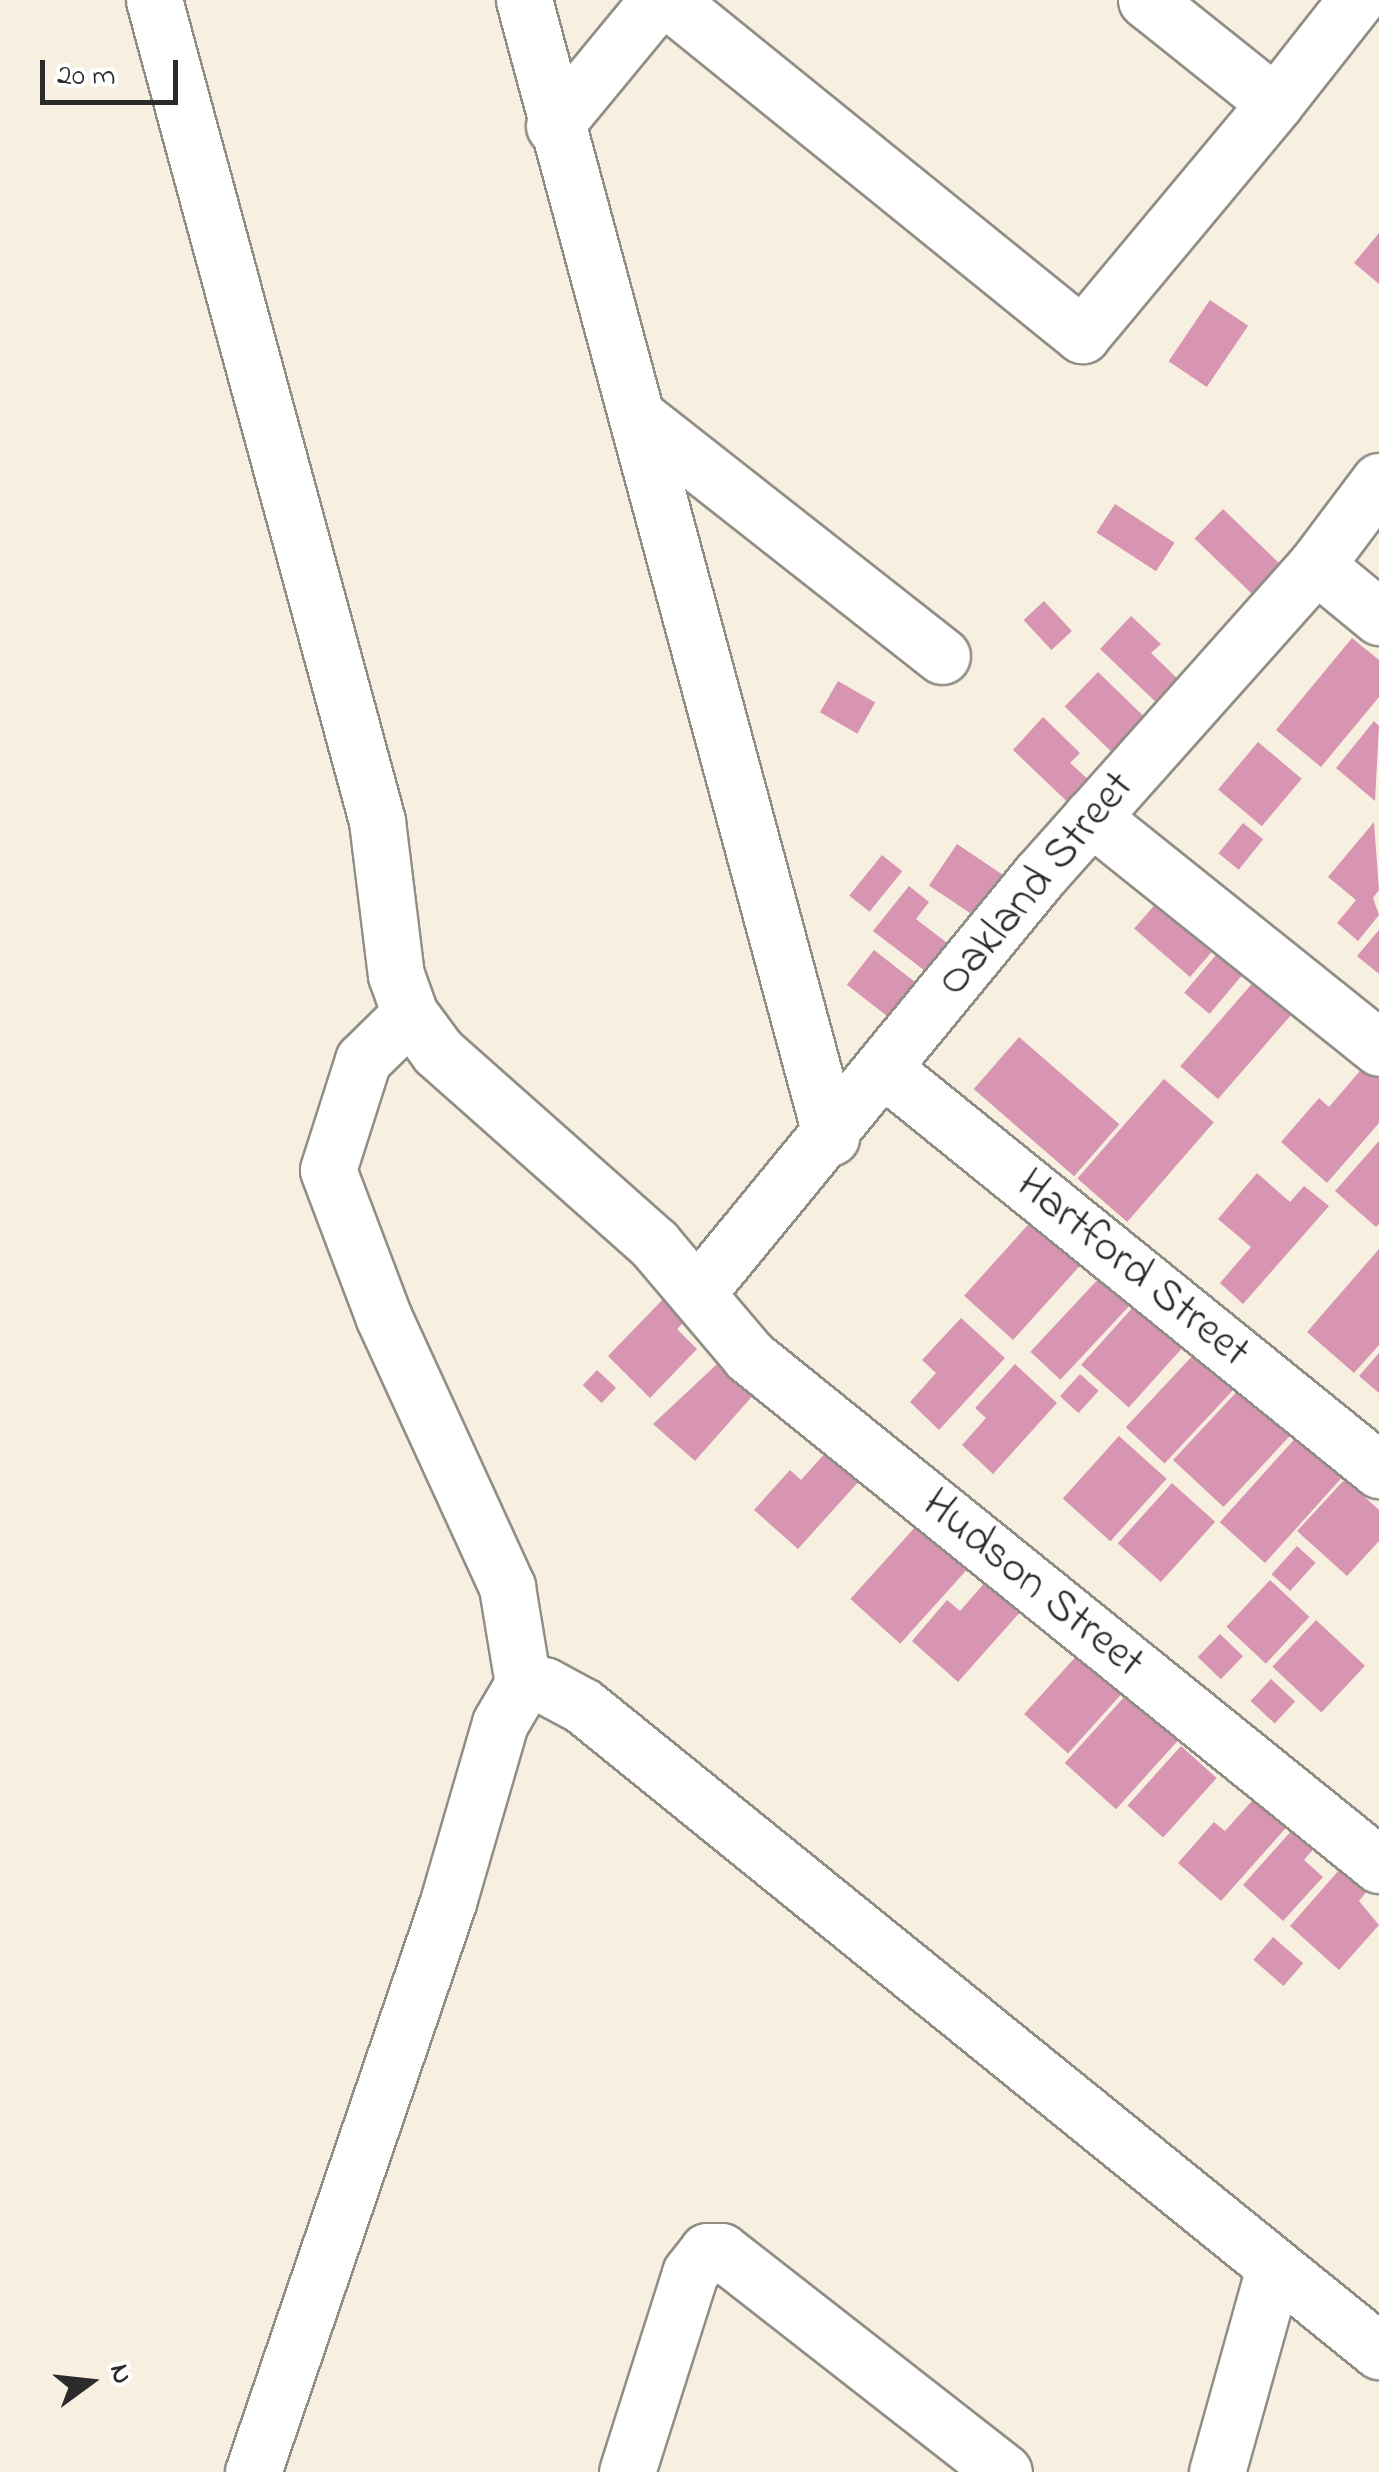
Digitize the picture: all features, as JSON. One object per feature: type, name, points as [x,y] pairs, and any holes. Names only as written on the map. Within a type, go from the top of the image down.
[{"type":"street","name":"Hudson Street","points":[[154,0],[377,821],[396,974],[410,1014],[438,1052],[655,1246],[749,1356],[1379,1865]]},
{"type":"street","points":[[524,0],[554,126],[830,1138]]},
{"type":"street","points":[[554,126],[658,0]]},
{"type":"street","points":[[668,0],[1082,335],[1275,104],[1356,0]]},
{"type":"street","points":[[1146,0],[1275,104]]},
{"type":"street","points":[[636,416],[942,656]]},
{"type":"street","name":"Oakland Street","points":[[698,1292],[830,1138],[1091,817],[1316,565],[1379,481]]},
{"type":"street","points":[[1316,565],[1379,617]]},
{"type":"street","points":[[1091,817],[1379,1048]]},
{"type":"street","points":[[252,2472],[448,1902],[500,1723],[523,1684],[507,1586],[384,1318],[328,1170],[362,1060],[410,1014]]},
{"type":"street","name":"Hartford Street","points":[[886,1070],[1379,1470]]},
{"type":"street","points":[[523,1684],[544,1686],[599,1718],[1379,2351]]},
{"type":"street","points":[[627,2472],[690,2273],[706,2251],[722,2250],[1004,2472]]},
{"type":"street","points":[[1217,2472],[1274,2268]]},
{"type":"building","points":[[1379,233],[1379,284],[1354,263]]},
{"type":"building","points":[[1210,300],[1248,326],[1207,387],[1169,361]]},
{"type":"building","points":[[1115,504],[1175,543],[1156,571],[1096,533]]},
{"type":"building","points":[[1223,509],[1284,568],[1256,598],[1195,538]]},
{"type":"building","points":[[1044,601],[1072,631],[1051,650],[1024,620]]},
{"type":"building","points":[[1131,616],[1161,644],[1151,653],[1182,683],[1160,706],[1100,649]]},
{"type":"building","points":[[1352,638],[1379,660],[1379,697],[1321,767],[1276,730]]},
{"type":"building","points":[[1098,672],[1148,721],[1115,755],[1065,707]]},
{"type":"building","points":[[838,681],[875,702],[857,734],[820,712]]},
{"type":"building","points":[[1043,717],[1080,753],[1070,763],[1099,789],[1078,812],[1013,750]]},
{"type":"building","points":[[1374,721],[1379,726],[1375,801],[1336,768]]},
{"type":"building","points":[[1258,742],[1302,779],[1262,826],[1218,789]]},
{"type":"building","points":[[1374,822],[1379,890],[1373,898],[1379,915],[1358,941],[1337,923],[1356,900],[1328,877]]},
{"type":"building","points":[[1243,823],[1263,839],[1239,870],[1218,853]]},
{"type":"building","points":[[957,844],[1011,880],[983,922],[929,885]]},
{"type":"building","points":[[882,855],[902,871],[869,912],[849,895]]},
{"type":"building","points":[[909,886],[929,902],[916,919],[964,956],[942,984],[873,931]]},
{"type":"building","points":[[1165,893],[1221,942],[1190,977],[1134,928]]},
{"type":"building","points":[[1379,930],[1379,974],[1357,956]]},
{"type":"building","points":[[1226,943],[1251,964],[1209,1014],[1184,993]]},
{"type":"building","points":[[874,950],[924,989],[897,1023],[847,985]]},
{"type":"building","points":[[1257,978],[1295,1011],[1218,1099],[1180,1066]]},
{"type":"building","points":[[1019,1037],[1119,1124],[1074,1176],[974,1089]]},
{"type":"building","points":[[1365,1065],[1379,1077],[1379,1123],[1327,1183],[1281,1142],[1319,1098],[1329,1107]]},
{"type":"building","points":[[1164,1079],[1214,1122],[1127,1222],[1077,1179]]},
{"type":"building","points":[[1379,1141],[1379,1224],[1376,1227],[1335,1191]]},
{"type":"building","points":[[1257,1173],[1290,1202],[1304,1186],[1329,1206],[1243,1304],[1220,1283],[1251,1247],[1218,1219]]},
{"type":"building","points":[[1035,1217],[1084,1261],[1013,1340],[964,1296]]},
{"type":"building","points":[[1379,1249],[1379,1345],[1354,1373],[1307,1332]]},
{"type":"building","points":[[1102,1275],[1132,1303],[1060,1380],[1030,1352]]},
{"type":"building","points":[[669,1293],[691,1315],[677,1329],[697,1349],[650,1398],[608,1356]]},
{"type":"building","points":[[1134,1306],[1182,1349],[1129,1408],[1081,1365]]},
{"type":"building","points":[[961,1318],[1005,1358],[939,1430],[910,1402],[936,1373],[922,1360]]},
{"type":"building","points":[[730,1352],[764,1383],[695,1461],[653,1424]]},
{"type":"building","points":[[1196,1352],[1235,1388],[1165,1463],[1126,1427]]},
{"type":"building","points":[[1379,1353],[1379,1393],[1359,1376]]},
{"type":"building","points":[[1015,1364],[1057,1403],[993,1474],[962,1445],[986,1418],[975,1408]]},
{"type":"building","points":[[597,1370],[616,1388],[602,1403],[583,1385]]},
{"type":"building","points":[[1080,1374],[1099,1391],[1079,1413],[1060,1396]]},
{"type":"building","points":[[1244,1384],[1294,1431],[1224,1507],[1173,1460]]},
{"type":"building","points":[[1300,1433],[1345,1474],[1265,1563],[1220,1522]]},
{"type":"building","points":[[1119,1436],[1167,1479],[1110,1541],[1063,1498]]},
{"type":"building","points":[[836,1441],[869,1470],[798,1549],[754,1510],[790,1470],[801,1480]]},
{"type":"building","points":[[1345,1479],[1379,1510],[1379,1541],[1347,1576],[1297,1531]]},
{"type":"building","points":[[1172,1483],[1215,1522],[1161,1582],[1118,1543]]},
{"type":"building","points":[[926,1515],[976,1560],[900,1644],[850,1599]]},
{"type":"building","points":[[1297,1546],[1316,1563],[1290,1591],[1272,1574]]},
{"type":"building","points":[[995,1571],[1029,1602],[958,1682],[912,1641],[947,1600],[960,1611]]},
{"type":"building","points":[[1270,1580],[1309,1617],[1266,1664],[1226,1627]]},
{"type":"building","points":[[1316,1620],[1365,1666],[1321,1713],[1272,1667]]},
{"type":"building","points":[[1220,1634],[1243,1656],[1221,1679],[1198,1657]]},
{"type":"building","points":[[1079,1653],[1123,1692],[1068,1753],[1024,1714]]},
{"type":"building","points":[[1271,1679],[1295,1702],[1275,1723],[1251,1701]]},
{"type":"building","points":[[1135,1685],[1186,1731],[1116,1809],[1065,1763]]},
{"type":"building","points":[[1181,1746],[1217,1778],[1163,1838],[1127,1805]]},
{"type":"building","points":[[1259,1793],[1291,1822],[1221,1901],[1178,1863],[1214,1822],[1225,1831]]},
{"type":"building","points":[[1301,1820],[1322,1839],[1304,1860],[1323,1877],[1283,1921],[1243,1885]]},
{"type":"building","points":[[1347,1861],[1373,1884],[1359,1901],[1379,1925],[1339,1970],[1290,1926]]},
{"type":"building","points":[[1273,1937],[1303,1963],[1284,1986],[1253,1960]]}]
